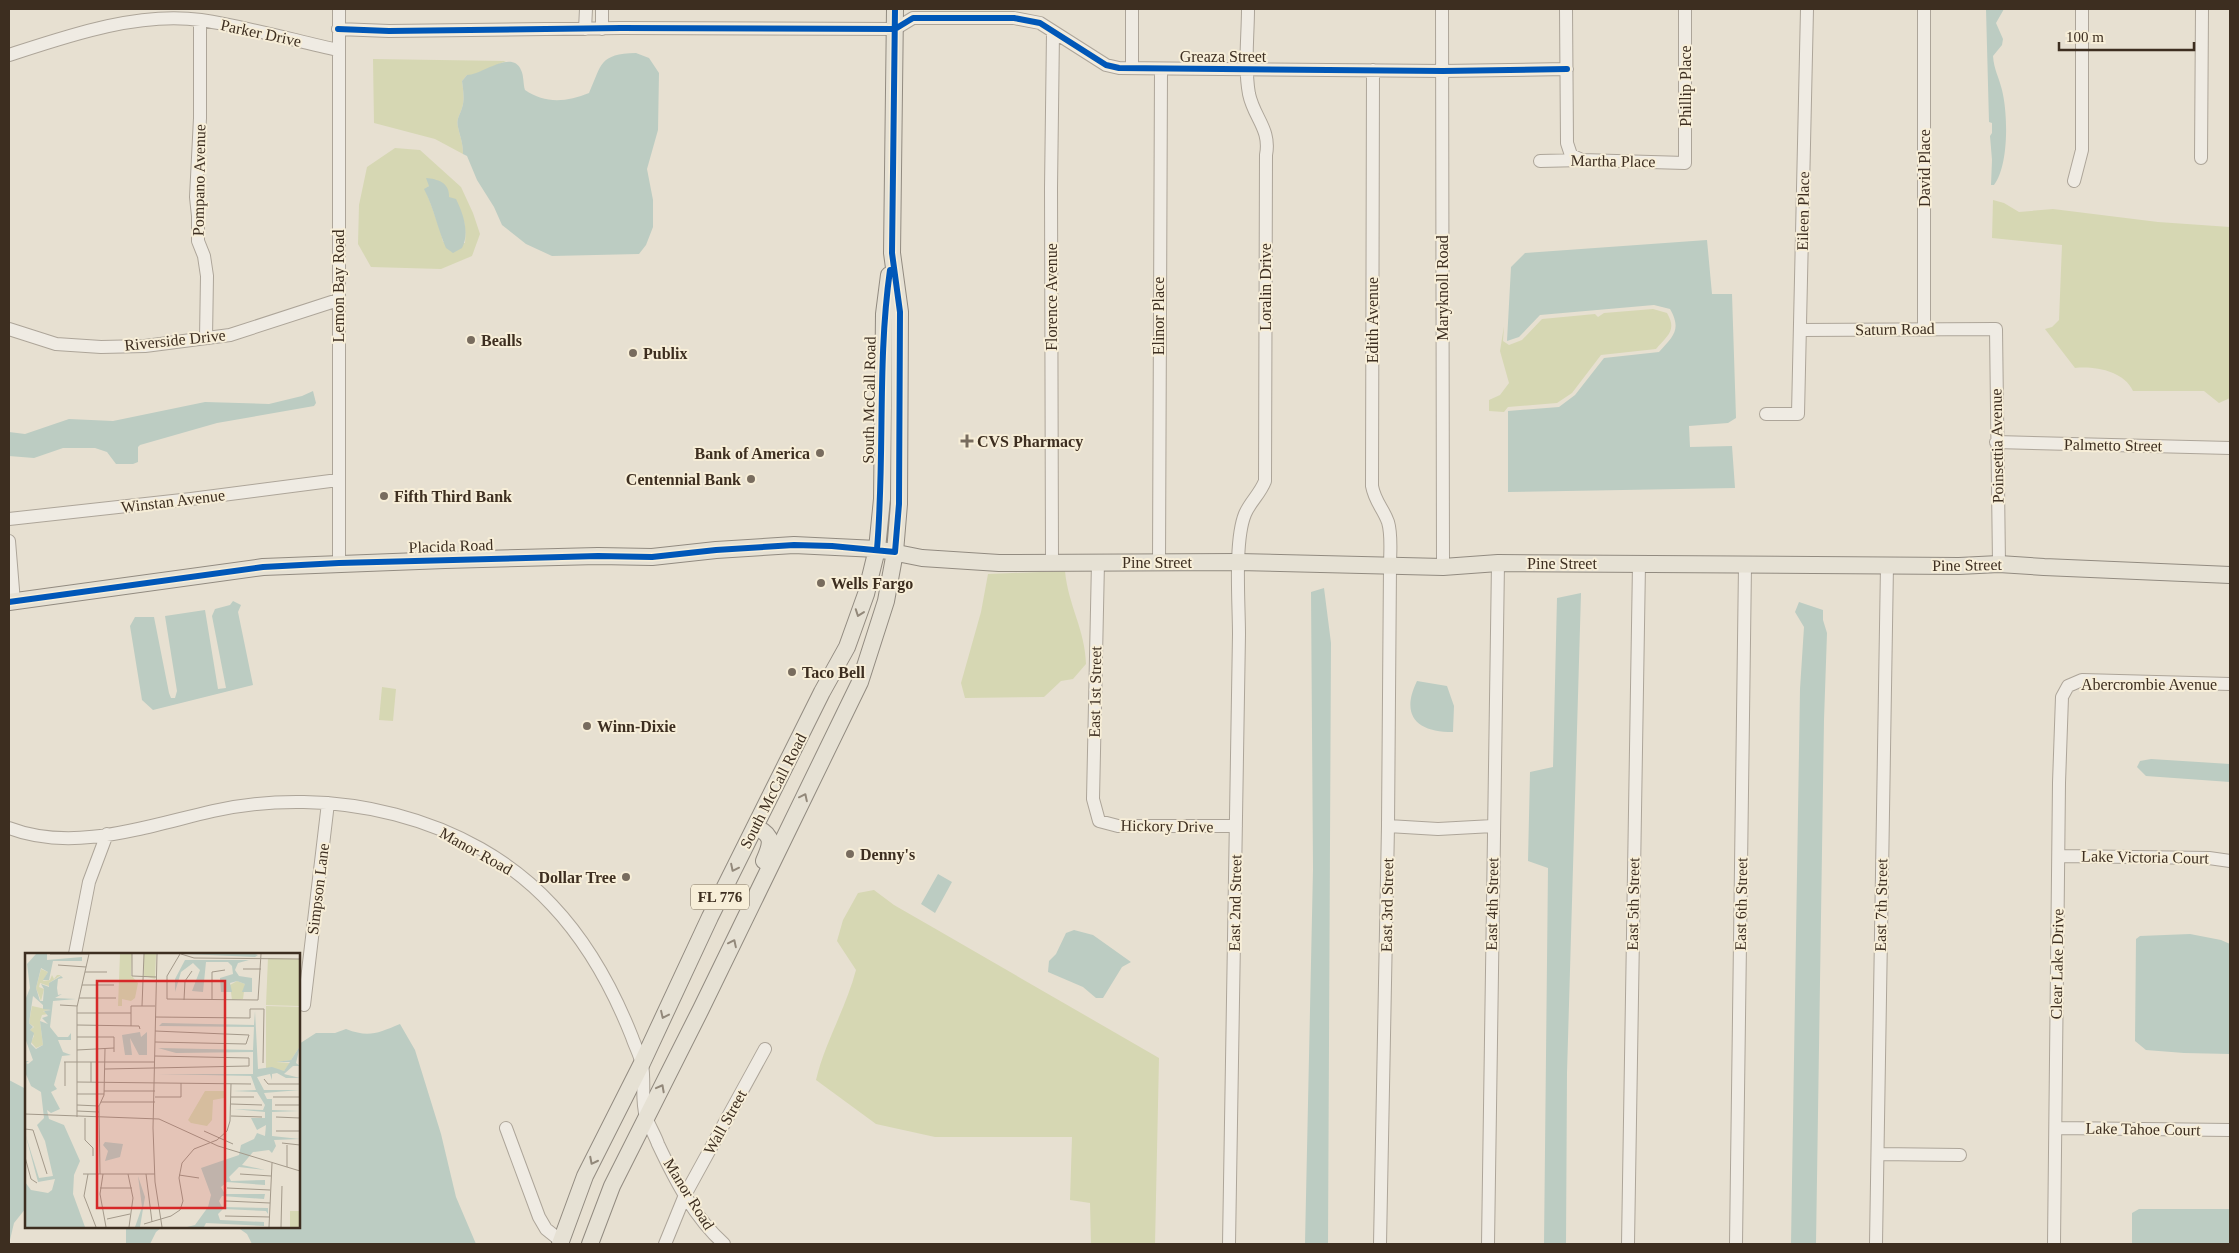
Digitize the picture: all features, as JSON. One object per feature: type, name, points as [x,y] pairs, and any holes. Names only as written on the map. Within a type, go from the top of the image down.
[{"type":"main road","name":"South McCall Road","points":[[560,1243],[585,1176],[642,1063],[710,917],[847,647],[866,594],[877,549],[882,499],[884,314],[892,252],[895,9]]},
{"type":"main road","name":"South McCall Road","points":[[590,1244],[612,1186],[751,907],[860,682],[886,601],[895,552],[898,504],[900,312],[892,252]]},
{"type":"main road","name":"Placida Road","points":[[11,602],[263,568],[339,563],[598,556],[652,557],[716,550],[794,545],[877,549],[895,552]]},
{"type":"main road","name":"Pine Street","points":[[895,552],[922,558],[961,561],[1238,562],[1443,567],[1498,563],[1959,566],[1999,564],[2044,568],[2230,575]]},
{"type":"main road","points":[[751,907],[749,892],[766,856],[770,838],[766,831],[755,827]]},
{"type":"street","name":"Lemon Bay Road","points":[[339,9],[339,563]]},
{"type":"street","points":[[585,29],[586,9]]},
{"type":"street","points":[[602,9],[602,29]]},
{"type":"street","points":[[1132,9],[1132,68]]},
{"type":"street","name":"Loralin Drive","points":[[1238,562],[1244,514],[1260,493],[1265,481],[1264,274],[1266,155],[1268,143],[1266,130],[1249,95],[1247,70],[1248,9]]},
{"type":"street","name":"Maryknoll Road","points":[[1442,9],[1443,567]]},
{"type":"street","points":[[1566,9],[1567,143],[1571,155],[1582,160]]},
{"type":"street","name":"Phillip Place","points":[[1685,9],[1685,163]]},
{"type":"street","name":"Eileen Place","points":[[1766,414],[1798,414],[1807,9]]},
{"type":"street","name":"David Place","points":[[1924,9],[1924,328]]},
{"type":"street","points":[[2074,181],[2082,150],[2082,9]]},
{"type":"street","points":[[2201,158],[2202,9]]},
{"type":"street","name":"Greaza Street","points":[[895,29],[913,18],[954,13],[1014,13],[1040,23],[1106,65],[1132,68],[1442,71],[1567,69]]},
{"type":"street","name":"Parker Drive","points":[[9,55],[71,35],[107,26],[146,21],[200,20],[338,50]]},
{"type":"street","name":"Pompano Avenue","points":[[200,20],[200,118],[196,198],[198,241],[204,256],[208,276],[206,338]]},
{"type":"street","points":[[338,29],[390,31],[895,29]]},
{"type":"street","name":"Florence Avenue","points":[[1052,562],[1051,218],[1054,32]]},
{"type":"street","name":"Elinor Place","points":[[1159,562],[1158,254],[1161,69]]},
{"type":"street","name":"Edith Avenue","points":[[1373,70],[1372,486],[1374,499],[1384,513],[1389,525],[1390,566]]},
{"type":"street","name":"Martha Place","points":[[1540,161],[1582,160],[1685,163]]},
{"type":"street","name":"Riverside Drive","points":[[9,330],[56,344],[101,347],[145,346],[230,335],[338,300]]},
{"type":"street","name":"Saturn Road","points":[[1801,330],[1992,328]]},
{"type":"street","name":"Poinsettia Avenue","points":[[1992,328],[1999,564]]},
{"type":"street","name":"Palmetto Street","points":[[1996,442],[2230,448]]},
{"type":"street","name":"Winstan Avenue","points":[[9,518],[172,502],[338,480]]},
{"type":"street","points":[[9,541],[11,602]]},
{"type":"street","name":"East 1st Street","points":[[1098,562],[1093,799],[1099,821]]},
{"type":"street","name":"East 2nd Street","points":[[1229,1244],[1238,562]]},
{"type":"street","name":"East 4th Street","points":[[1488,1244],[1498,563]]},
{"type":"street","name":"East 5th Street","points":[[1628,1244],[1639,564]]},
{"type":"street","name":"East 6th Street","points":[[1736,1244],[1745,565]]},
{"type":"street","name":"East 7th Street","points":[[1876,1244],[1887,565]]},
{"type":"street","name":"East 3rd Street","points":[[1380,1244],[1388,826],[1390,566]]},
{"type":"street","name":"Abercrombie Avenue","points":[[2064,682],[2082,680],[2230,684]]},
{"type":"street","name":"Clear Lake Drive","points":[[2054,1244],[2061,710],[2064,682]]},
{"type":"street","name":"Manor Road","points":[[9,828],[30,835],[59,839],[78,839],[241,806],[289,802],[328,803],[373,809],[423,823],[470,844],[525,879],[553,906],[570,926],[596,964],[623,1014],[642,1063],[646,1116],[670,1169],[685,1195],[710,1230],[724,1244]]},
{"type":"street","name":"Simpson Lane","points":[[304,1005],[328,803]]},
{"type":"street","name":"Hickory Drive","points":[[1099,821],[1118,826],[1236,826]]},
{"type":"street","points":[[1388,826],[1438,829],[1493,826]]},
{"type":"street","points":[[75,953],[89,882],[107,834]]},
{"type":"street","name":"Lake Victoria Court","points":[[2059,856],[2208,858],[2230,861]]},
{"type":"street","name":"Wall Street","points":[[665,1244],[685,1195],[765,1049]]},
{"type":"street","points":[[506,1128],[539,1217],[560,1243]]},
{"type":"street","name":"Lake Tahoe Court","points":[[2056,1128],[2230,1130]]},
{"type":"street","points":[[1878,1154],[1960,1155]]},
{"type":"green space","points":[[373,59],[506,61],[473,75],[467,75],[462,81],[463,101],[458,124],[463,154],[435,139],[374,123]]},
{"type":"green space","points":[[395,148],[420,150],[461,187],[480,234],[472,256],[441,269],[371,267],[358,244],[359,205],[367,167]],"holes":[[[429,186],[446,196],[458,208],[464,223],[465,243],[443,242],[425,189]]]},
{"type":"green space","points":[[1993,200],[2004,203],[2019,212],[2053,209],[2158,222],[2230,227],[2230,398],[2219,403],[2204,391],[2133,391],[2129,384],[2116,374],[2100,369],[2075,368],[2045,329],[2052,327],[2059,320],[2062,245],[1992,238]]},
{"type":"green space","points":[[1653,309],[1667,313],[1671,324],[1670,332],[1656,349],[1601,355],[1572,393],[1557,403],[1508,407],[1504,412],[1489,411],[1489,400],[1500,395],[1509,383],[1500,351],[1504,326],[1503,341],[1509,345],[1522,340],[1542,319],[1595,314],[1598,317],[1604,313]]},
{"type":"green space","points":[[1065,571],[1069,595],[1083,639],[1086,664],[1073,679],[1061,681],[1044,697],[965,698],[961,683],[981,612],[988,574]]},
{"type":"green space","points":[[382,687],[396,689],[393,721],[379,720]]},
{"type":"green space","points":[[874,890],[894,905],[1159,1058],[1155,1244],[1091,1244],[1090,1203],[1070,1200],[1072,1137],[935,1137],[876,1124],[816,1080],[856,970],[837,941],[843,920],[858,893]]},
{"type":"shaded area","points":[[1986,9],[2004,9],[1996,23],[2003,39],[2002,45],[1993,56],[2004,100],[2006,139],[2002,165],[1994,185],[1991,185],[1992,160],[1990,136],[1992,133],[1992,123],[1989,122]]},
{"type":"shaded area","points":[[636,53],[649,58],[659,73],[658,130],[647,169],[653,200],[653,227],[646,245],[639,254],[552,256],[526,244],[502,225],[494,207],[477,180],[467,156],[463,154],[458,124],[463,101],[462,81],[467,75],[504,62],[511,62],[517,64],[521,70],[525,90],[540,98],[564,100],[589,93],[600,68],[608,58]]},
{"type":"shaded area","points":[[426,178],[435,179],[445,185],[448,188],[449,197],[456,199],[461,210],[465,223],[464,242],[462,248],[453,253],[446,248],[424,189],[429,186]]},
{"type":"shaded area","points":[[1707,240],[1712,294],[1732,294],[1736,418],[1728,423],[1689,426],[1690,447],[1732,446],[1735,488],[1508,492],[1508,411],[1559,407],[1575,395],[1604,358],[1659,352],[1672,337],[1675,328],[1674,316],[1670,309],[1654,305],[1540,315],[1519,337],[1507,341],[1511,267],[1525,253]]},
{"type":"shaded area","points":[[313,391],[316,403],[314,406],[217,423],[140,445],[138,447],[138,462],[133,464],[116,464],[107,452],[95,448],[63,448],[34,458],[9,456],[9,432],[25,434],[69,419],[113,421],[205,402],[269,404],[302,396]]},
{"type":"shaded area","points":[[1324,588],[1331,643],[1328,1244],[1305,1244],[1313,869],[1311,592]]},
{"type":"shaded area","points":[[1581,593],[1567,1073],[1566,1244],[1544,1244],[1548,868],[1528,861],[1530,772],[1553,767],[1557,598]]},
{"type":"shaded area","points":[[233,601],[241,605],[238,612],[253,685],[153,710],[142,700],[130,626],[135,617],[154,617],[169,693],[171,698],[175,698],[177,691],[165,616],[205,610],[218,689],[226,688],[212,616],[215,609],[230,605]]},
{"type":"shaded area","points":[[1799,602],[1823,610],[1823,620],[1827,633],[1816,1244],[1791,1244],[1800,689],[1804,627],[1795,612]]},
{"type":"shaded area","points":[[1417,681],[1447,686],[1454,706],[1453,732],[1430,729],[1415,720],[1411,713],[1410,704]]},
{"type":"shaded area","points":[[2151,759],[2230,764],[2230,782],[2146,776],[2137,767],[2140,761]]},
{"type":"shaded area","points":[[938,874],[952,882],[935,913],[921,904]]},
{"type":"shaded area","points":[[1074,930],[1093,935],[1131,962],[1122,967],[1103,998],[1096,998],[1083,987],[1048,972],[1049,961],[1056,954],[1066,933]]},
{"type":"shaded area","points":[[2190,934],[2221,940],[2230,944],[2230,1054],[2146,1050],[2135,1041],[2136,939],[2140,936]]},
{"type":"shaded area","points":[[400,1024],[415,1050],[441,1134],[456,1197],[476,1244],[252,1244],[247,1234],[238,1228],[300,1228],[300,1043],[316,1033],[335,1033],[346,1029],[367,1034],[386,1030]]},
{"type":"shaded area","points":[[9,1080],[25,1088],[25,1209],[14,1223],[9,1244]]},
{"type":"shaded area","points":[[2139,1209],[2230,1209],[2230,1244],[2132,1244],[2132,1213]]},
{"type":"shaded area","points":[[126,1228],[161,1228],[156,1232],[150,1244],[126,1244]]},
{"type":"cycle path","points":[[9,602],[263,567],[339,563],[598,556],[652,557],[716,550],[794,545],[832,546],[895,552],[899,504],[900,312],[892,253],[895,9]]},
{"type":"cycle path","points":[[338,29],[389,31],[621,28],[895,29],[913,18],[1014,18],[1040,23],[1106,65],[1119,68],[1443,71],[1567,69]]},
{"type":"cycle path","points":[[877,549],[881,479],[882,374],[890,270]]},
{"type":"place","name":"Bealls","points":[[471,340]]},
{"type":"place","name":"Publix","points":[[633,353]]},
{"type":"place","name":"CVS Pharmacy","points":[[967,441]]},
{"type":"place","name":"Bank of America","points":[[820,453]]},
{"type":"place","name":"Centennial Bank","points":[[751,479]]},
{"type":"place","name":"Fifth Third Bank","points":[[384,496]]},
{"type":"place","name":"Wells Fargo","points":[[821,583]]},
{"type":"place","name":"Taco Bell","points":[[792,672]]},
{"type":"place","name":"Winn-Dixie","points":[[587,726]]},
{"type":"place","name":"Denny's","points":[[850,854]]},
{"type":"place","name":"Dollar Tree","points":[[626,877]]}]
